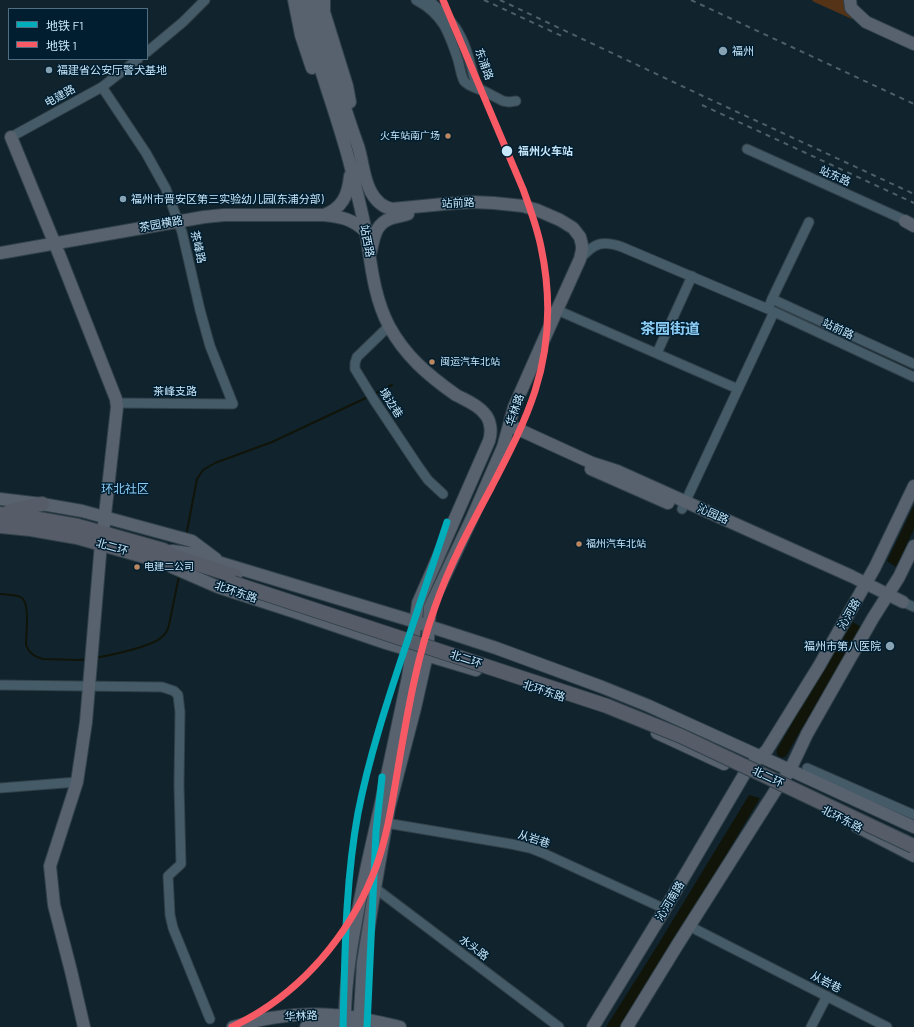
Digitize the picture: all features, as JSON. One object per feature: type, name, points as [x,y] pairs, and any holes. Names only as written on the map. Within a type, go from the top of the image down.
[{"type":"highway","points":[[0,513],[42,504]]},
{"type":"highway","name":"北二环","points":[[0,513],[57,522],[102,538],[177,560],[234,580],[534,673],[609,699],[683,730],[789,779],[914,846]]},
{"type":"highway","name":"北二环","points":[[0,526],[55,532],[77,537],[102,538]]},
{"type":"main road","points":[[294,0],[302,35],[321,93],[338,122]]},
{"type":"main road","name":"站西路","points":[[303,0],[311,38],[338,122],[351,169],[381,306],[389,326],[408,355],[419,365],[441,384],[485,413],[490,428],[489,441],[418,602],[416,622]]},
{"type":"main road","points":[[315,0],[324,44],[359,150]]},
{"type":"main road","points":[[850,0],[851,8],[866,22],[914,44]]},
{"type":"main road","points":[[323,3],[347,86],[359,150]]},
{"type":"main road","points":[[11,137],[117,403],[102,538],[86,722],[77,782],[50,866],[54,905],[84,1027]]},
{"type":"main road","name":"站前路","points":[[359,150],[366,182],[379,202],[386,208],[392,209],[472,202],[494,203],[515,205],[537,210],[560,220]]},
{"type":"main road","points":[[324,215],[338,208],[343,201],[349,186],[351,169]]},
{"type":"main road","points":[[370,258],[376,231],[383,222],[390,218],[434,205]]},
{"type":"main road","name":"茶园横路","points":[[0,253],[178,221],[224,215],[324,215],[345,218],[358,225],[365,231]]},
{"type":"main road","name":"华林路","points":[[351,1024],[389,808],[427,655],[430,607],[472,518],[503,447],[514,407],[580,259],[582,246],[580,237],[573,228],[560,220]]},
{"type":"main road","name":"沁园路","points":[[508,429],[592,463],[617,471],[684,505],[903,602]]},
{"type":"main road","name":"沁河路","points":[[745,774],[750,766],[767,750],[819,666],[865,586],[914,486]]},
{"type":"main road","points":[[0,499],[82,511],[186,540],[222,564]]},
{"type":"main road","points":[[627,1027],[777,788],[790,770],[807,734],[873,618],[888,596],[914,546]]},
{"type":"main road","points":[[177,560],[222,564],[416,622],[496,648],[649,706],[790,770],[864,798],[914,827]]},
{"type":"main road","name":"北环东路","points":[[177,560],[218,587],[386,643],[504,678],[611,713],[821,808],[914,846]]},
{"type":"main road","points":[[400,1027],[351,1024],[348,978],[356,919],[406,684],[416,622]]},
{"type":"main road","name":"沁河南路","points":[[593,1027],[745,774]]},
{"type":"main road","name":"华林路","points":[[233,1027],[283,1016],[315,1014],[351,1024]]},
{"type":"main road","name":"华林路","points":[[306,1027],[351,1024]]},
{"type":"street","points":[[148,51],[183,22],[205,0]]},
{"type":"street","name":"东浦路","points":[[416,0],[428,7],[442,22],[451,40],[465,82],[488,93]]},
{"type":"street","name":"东浦路","points":[[428,0],[440,10],[457,31],[463,43],[476,84],[488,93]]},
{"type":"street","name":"电建路","points":[[11,137],[102,87],[137,60]]},
{"type":"street","name":"茶峰路","points":[[102,87],[152,164],[166,189],[182,232],[210,346],[233,404]]},
{"type":"street","points":[[488,93],[503,101],[510,102],[516,100]]},
{"type":"street","name":"站东路","points":[[747,149],[911,224]]},
{"type":"street","points":[[684,505],[738,389],[771,310],[772,299],[809,222]]},
{"type":"street","name":"站前路","points":[[580,259],[593,246],[601,243],[610,243],[622,247],[771,310],[914,376]]},
{"type":"street","points":[[657,353],[692,276]]},
{"type":"street","name":"站前路","points":[[772,299],[914,364]]},
{"type":"street","points":[[557,310],[738,389]]},
{"type":"street","name":"境边巷","points":[[389,326],[355,360],[355,369],[421,471],[442,494]]},
{"type":"street","name":"茶峰支路","points":[[117,403],[233,404]]},
{"type":"street","name":"沁园路","points":[[903,602],[914,607]]},
{"type":"street","points":[[0,685],[162,687],[174,691],[178,695],[180,712],[179,785],[181,864],[168,876],[170,915],[173,928],[210,1019]]},
{"type":"street","points":[[807,768],[864,798],[914,814]]},
{"type":"street","points":[[0,788],[77,782]]},
{"type":"street","name":"从岩巷","points":[[386,823],[530,848],[665,909]]},
{"type":"street","name":"水头路","points":[[375,888],[559,1027]]},
{"type":"street","name":"从岩巷","points":[[690,926],[888,1027]]},
{"type":"street","points":[[811,1027],[827,996]]},
{"type":"shaded area","points":[[844,0],[853,17],[852,19],[812,1]]},
{"type":"shaded area","points":[[914,505],[914,529],[896,567],[887,561]]},
{"type":"shaded area","points":[[853,622],[861,627],[803,727],[793,722]]},
{"type":"shaded area","points":[[749,795],[760,798],[704,892],[619,1027],[606,1027],[659,943]]},
{"type":"waterway","points":[[374,394],[392,385]]},
{"type":"waterway","points":[[186,536],[197,479],[203,470],[215,463],[272,442],[368,397]]},
{"type":"waterway","points":[[95,658],[141,647],[150,644],[163,636],[169,627],[179,576]]},
{"type":"waterway","points":[[0,594],[17,596],[22,598],[24,601],[27,613],[26,645],[32,654],[43,659],[87,659]]},
{"type":"waterway","points":[[782,752],[804,713]]},
{"type":"railway","points":[[484,0],[564,37]]},
{"type":"railway","points":[[500,0],[914,194]]},
{"type":"railway","points":[[691,0],[914,104]]},
{"type":"railway","points":[[702,105],[914,203]]},
{"type":"metro line","name":"1","points":[[232,1027],[258,1013],[298,983],[330,949],[344,930],[367,889],[376,867],[387,829],[402,742],[418,664],[429,626],[453,562],[509,453],[526,416],[535,391],[544,355],[547,319],[546,283],[541,247],[531,210],[443,0]]},
{"type":"metro line","name":"F1","points":[[343,1027],[348,893],[350,866],[358,813],[367,771],[385,709],[447,522]]},
{"type":"metro line","name":"F1","points":[[367,1027],[376,831],[382,777]]},
{"type":"place","name":"福州","points":[[723,51]]},
{"type":"place","name":"福建省公安厅警犬基地","points":[[49,70]]},
{"type":"place","name":"火车站南广场","points":[[448,136]]},
{"type":"place","name":"福州火车站","points":[[507,151]]},
{"type":"place","name":"福州市晋安区第三实验幼儿园(东浦分部)","points":[[123,199]]},
{"type":"place","name":"闽运汽车北站","points":[[432,362]]},
{"type":"place","name":"福州汽车北站","points":[[579,544]]},
{"type":"place","name":"电建二公司","points":[[137,567]]},
{"type":"place","name":"福州市第八医院","points":[[890,646]]},
{"type":"district","name":"茶园街道","points":[[670,329]]},
{"type":"district","name":"环北社区","points":[[125,489]]}]
